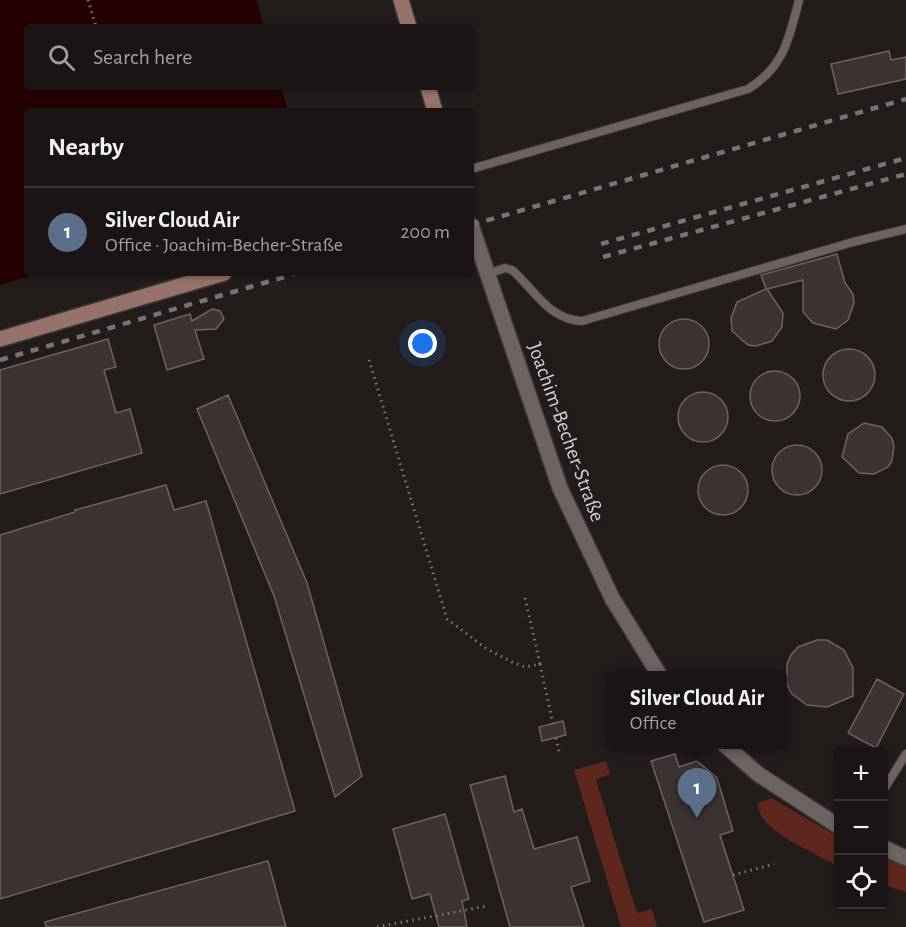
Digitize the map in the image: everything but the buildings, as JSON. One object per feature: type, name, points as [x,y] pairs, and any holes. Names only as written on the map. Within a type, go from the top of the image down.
[{"type":"street","points":[[401,0],[408,24]]},
{"type":"street","points":[[429,90],[434,108]]},
{"type":"street","name":"Joachim-Becher-Straße","points":[[474,234],[560,488],[612,598],[658,671]]},
{"type":"street","points":[[0,339],[215,276]]},
{"type":"street","points":[[730,749],[758,774],[834,823]]},
{"type":"street","points":[[888,850],[906,858]]},
{"type":"lane","points":[[474,168],[748,88],[761,81],[777,65],[799,0]]},
{"type":"lane","points":[[488,274],[505,268],[512,270],[549,310],[569,320],[582,321],[853,242],[906,229]]},
{"type":"lane","points":[[888,783],[906,754]]},
{"type":"path","points":[[88,0],[95,24]]},
{"type":"path","points":[[369,360],[447,619],[487,649],[512,662],[525,667],[540,664]]},
{"type":"path","points":[[525,598],[553,724]]},
{"type":"path","points":[[556,738],[560,755]]},
{"type":"path","points":[[732,875],[774,864]]},
{"type":"path","points":[[376,927],[487,906]]},
{"type":"shaded area","points":[[0,0],[257,0],[263,24],[24,24],[24,90],[282,90],[287,108],[24,108],[24,276],[30,276],[0,285]]},
{"type":"shaded area","points":[[606,761],[610,774],[596,780],[637,913],[652,909],[657,927],[621,927],[574,770]]},
{"type":"shaded area","points":[[772,798],[834,835],[834,864],[776,831],[759,813],[758,803]]},
{"type":"shaded area","points":[[888,860],[906,867],[906,892],[888,886]]},
{"type":"railway","points":[[474,224],[906,99]]},
{"type":"railway","points":[[601,244],[906,158]]},
{"type":"railway","points":[[603,257],[906,174]]},
{"type":"railway","points":[[0,360],[288,276]]},
{"type":"place","name":"Silver Cloud Air","points":[[697,818]]}]
